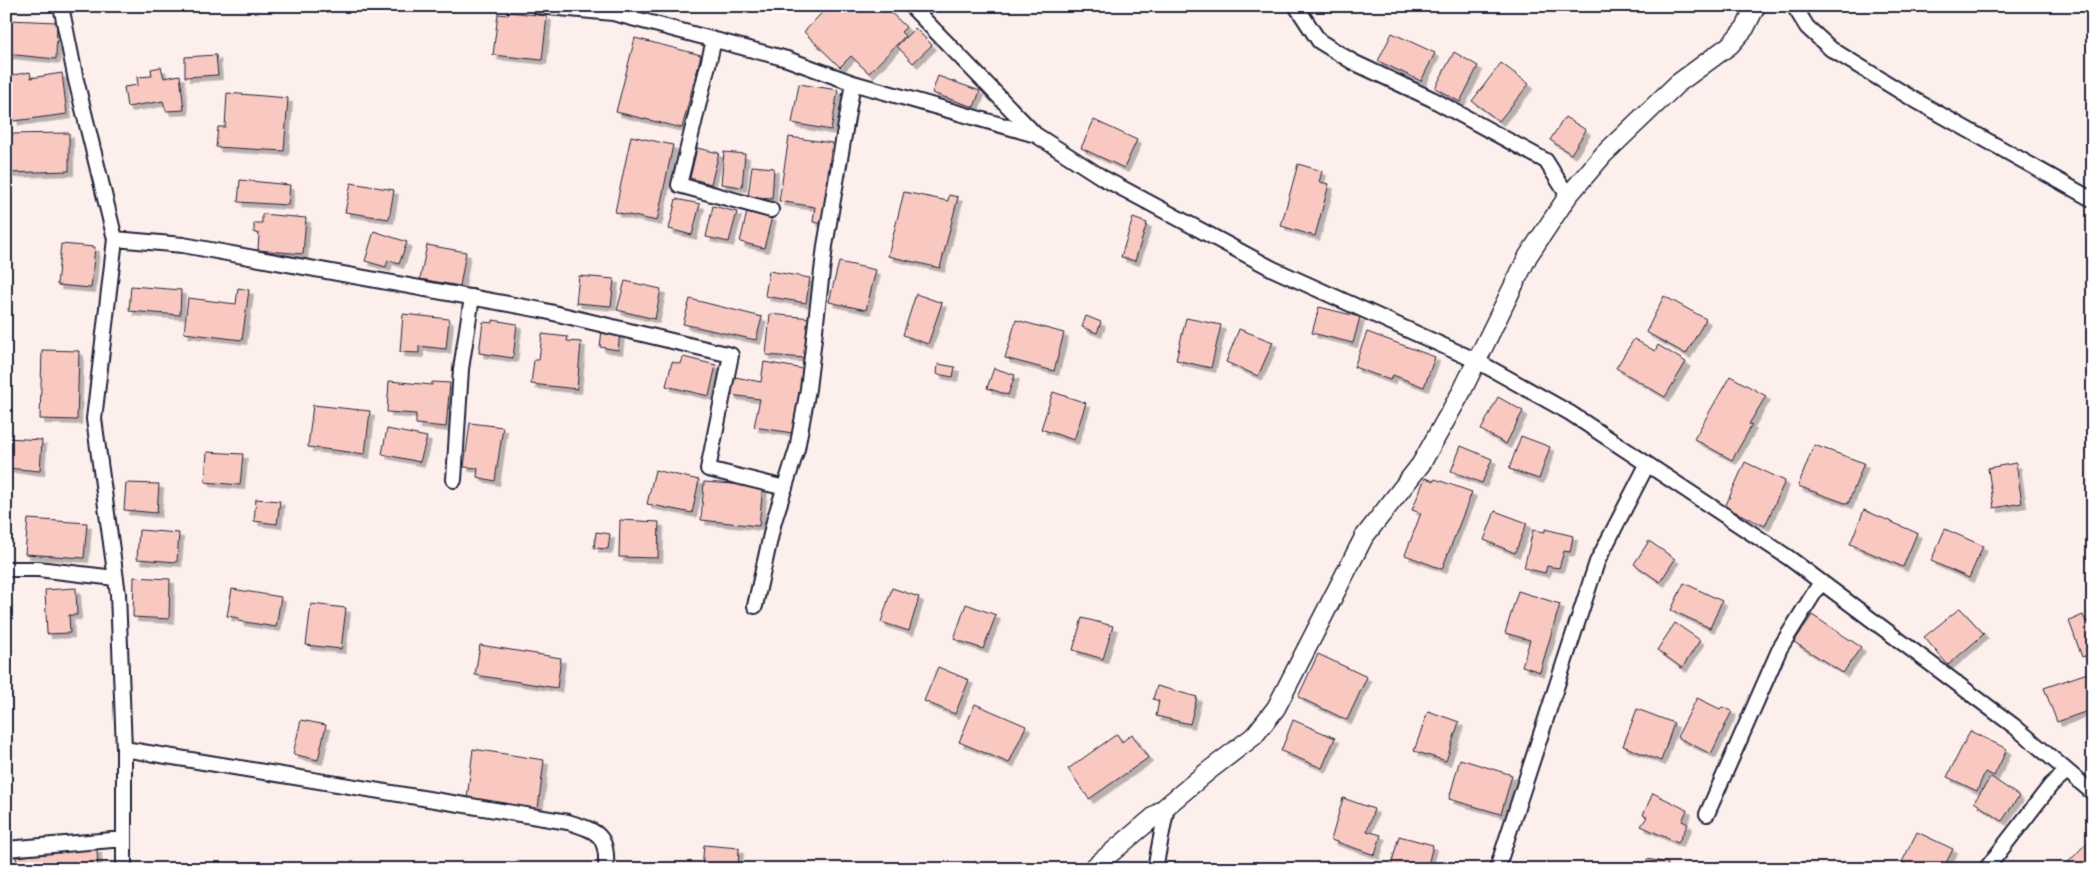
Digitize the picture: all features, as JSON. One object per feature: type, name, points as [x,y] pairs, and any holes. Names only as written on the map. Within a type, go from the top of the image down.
[{"type":"street","points":[[61,6],[76,80],[115,239],[94,419],[116,578],[124,749],[124,869]]},
{"type":"street","points":[[538,6],[613,14],[714,40],[787,59],[853,83],[1036,135]]},
{"type":"street","points":[[911,6],[1036,135],[1103,178],[1273,268],[1477,361],[1570,413],[1789,558],[2014,726],[2093,793]]},
{"type":"street","points":[[1296,6],[1319,41],[1352,62],[1432,100],[1546,161],[1568,196]]},
{"type":"street","points":[[1092,869],[1254,736],[1276,708],[1364,537],[1421,464],[1462,391],[1528,256],[1568,196],[1604,154],[1677,84],[1730,45],[1745,28],[1756,6]]},
{"type":"street","points":[[1794,6],[1807,27],[1832,49],[1913,99],[2093,200]]},
{"type":"street","points":[[714,40],[679,185],[771,210]]},
{"type":"street","points":[[755,606],[774,521],[797,449],[808,389],[825,246],[853,83]]},
{"type":"street","points":[[115,239],[183,245],[541,310],[730,355],[708,469],[785,488]]},
{"type":"street","points":[[454,480],[461,369],[472,297]]},
{"type":"street","points":[[1497,869],[1597,562],[1647,465]]},
{"type":"street","points":[[6,569],[38,569],[116,578]]},
{"type":"street","points":[[1707,814],[1780,648],[1821,582]]},
{"type":"street","points":[[124,749],[568,822],[591,829],[604,840],[607,857],[606,869]]},
{"type":"street","points":[[1986,869],[2038,800],[2067,771]]},
{"type":"street","points":[[1154,869],[1167,806]]},
{"type":"street","points":[[6,849],[124,839]]},
{"type":"building","points":[[828,6],[884,6],[906,27],[901,32],[905,36],[869,73],[851,56],[840,67],[804,32]]},
{"type":"building","points":[[508,12],[547,16],[542,60],[493,55],[498,14],[508,15]]},
{"type":"building","points":[[8,20],[57,22],[56,59],[6,54]]},
{"type":"building","points":[[915,28],[932,45],[913,63],[897,46]]},
{"type":"building","points":[[1392,33],[1435,53],[1421,81],[1378,61]]},
{"type":"building","points":[[635,38],[701,55],[682,128],[616,112]]},
{"type":"building","points":[[1454,52],[1478,66],[1460,102],[1435,88]]},
{"type":"building","points":[[216,55],[218,75],[185,77],[185,57]]},
{"type":"building","points":[[1501,63],[1529,84],[1499,121],[1472,101]]},
{"type":"building","points":[[161,67],[164,78],[180,75],[184,110],[166,111],[163,101],[127,107],[124,87],[138,85],[137,77],[152,76],[151,69]]},
{"type":"building","points":[[30,72],[31,78],[62,73],[67,114],[14,121],[8,76]]},
{"type":"building","points":[[938,76],[980,91],[974,107],[932,93]]},
{"type":"building","points":[[799,84],[838,90],[831,130],[792,123]]},
{"type":"building","points":[[227,93],[288,98],[284,151],[216,147],[218,127],[225,127]]},
{"type":"building","points":[[1565,117],[1586,130],[1571,154],[1550,140]]},
{"type":"building","points":[[1094,120],[1137,140],[1124,168],[1081,148]]},
{"type":"building","points":[[69,133],[69,171],[6,173],[6,134]]},
{"type":"building","points":[[631,136],[673,145],[657,221],[615,212]]},
{"type":"building","points":[[789,137],[832,143],[824,204],[828,204],[824,224],[813,222],[815,207],[779,201]]},
{"type":"building","points":[[697,148],[719,153],[711,184],[690,178]]},
{"type":"building","points":[[724,152],[745,154],[742,187],[721,184]]},
{"type":"building","points":[[1298,164],[1322,171],[1319,182],[1329,184],[1315,236],[1281,226]]},
{"type":"building","points":[[752,166],[774,168],[772,199],[748,197]]},
{"type":"building","points":[[240,180],[290,185],[288,205],[238,202]]},
{"type":"building","points":[[351,183],[394,190],[389,219],[345,212]]},
{"type":"building","points":[[904,192],[948,201],[949,195],[958,197],[940,268],[888,256]]},
{"type":"building","points":[[676,199],[700,204],[692,235],[669,229]]},
{"type":"building","points":[[713,206],[737,212],[729,242],[706,237]]},
{"type":"building","points":[[747,212],[772,217],[764,248],[740,242]]},
{"type":"building","points":[[262,214],[306,218],[303,254],[258,250],[259,234],[254,232],[254,223],[262,223]]},
{"type":"building","points":[[1133,218],[1147,223],[1135,261],[1121,257]]},
{"type":"building","points":[[374,231],[407,242],[399,264],[388,260],[386,267],[365,261]]},
{"type":"building","points":[[61,244],[95,247],[91,288],[57,285]]},
{"type":"building","points":[[427,245],[466,252],[460,286],[420,279]]},
{"type":"building","points":[[839,262],[876,270],[866,310],[829,302]]},
{"type":"building","points":[[769,271],[810,278],[806,303],[765,296]]},
{"type":"building","points":[[579,276],[614,279],[611,306],[576,303]]},
{"type":"building","points":[[625,281],[661,289],[655,319],[617,310]]},
{"type":"building","points":[[131,286],[181,290],[180,315],[129,311]]},
{"type":"building","points":[[238,288],[249,290],[242,340],[184,333],[188,298],[236,304]]},
{"type":"building","points":[[916,294],[942,303],[928,344],[903,335]]},
{"type":"building","points":[[1664,296],[1706,319],[1686,354],[1646,332]]},
{"type":"building","points":[[690,299],[762,317],[756,340],[683,324]]},
{"type":"building","points":[[1319,307],[1360,317],[1353,343],[1312,333]]},
{"type":"building","points":[[403,314],[449,319],[446,349],[419,346],[419,353],[400,352]]},
{"type":"building","points":[[770,314],[811,318],[806,358],[766,355]]},
{"type":"building","points":[[1086,316],[1101,322],[1097,333],[1082,327]]},
{"type":"building","points":[[1186,318],[1221,325],[1211,368],[1176,360]]},
{"type":"building","points":[[493,320],[517,324],[513,358],[479,353],[483,322],[493,323]]},
{"type":"building","points":[[1016,320],[1064,333],[1054,371],[1005,358]]},
{"type":"building","points":[[1239,329],[1273,342],[1258,376],[1226,362]]},
{"type":"building","points":[[602,330],[620,332],[618,350],[600,347]]},
{"type":"building","points":[[1367,332],[1435,357],[1424,387],[1393,375],[1390,380],[1354,367]]},
{"type":"building","points":[[542,334],[568,337],[567,341],[581,342],[577,389],[531,384],[534,360],[539,360]]},
{"type":"building","points":[[1634,339],[1655,351],[1658,345],[1686,362],[1665,397],[1616,368]]},
{"type":"building","points":[[42,350],[79,351],[77,420],[40,419]]},
{"type":"building","points":[[683,357],[716,365],[709,396],[666,386],[672,362],[681,364]]},
{"type":"building","points":[[764,362],[804,369],[793,433],[754,427],[760,399],[731,395],[735,377],[761,382]]},
{"type":"building","points":[[938,364],[955,367],[953,377],[937,374]]},
{"type":"building","points":[[994,368],[1015,375],[1008,395],[987,388]]},
{"type":"building","points":[[1730,376],[1766,396],[1749,424],[1752,425],[1732,460],[1694,439]]},
{"type":"building","points":[[389,381],[432,385],[432,382],[450,383],[446,427],[416,424],[416,414],[387,412]]},
{"type":"building","points":[[1053,392],[1086,403],[1074,440],[1041,429]]},
{"type":"building","points":[[1498,397],[1523,411],[1506,444],[1481,430]]},
{"type":"building","points":[[313,405],[370,411],[365,454],[308,447]]},
{"type":"building","points":[[470,423],[503,427],[495,481],[477,477],[478,468],[464,467]]},
{"type":"building","points":[[387,429],[427,437],[420,462],[382,454]]},
{"type":"building","points":[[1521,436],[1550,447],[1539,479],[1509,469]]},
{"type":"building","points":[[6,438],[42,440],[40,471],[6,468]]},
{"type":"building","points":[[1814,445],[1864,463],[1848,504],[1798,486]]},
{"type":"building","points":[[1461,446],[1492,459],[1482,483],[1451,471]]},
{"type":"building","points":[[207,452],[243,454],[240,485],[205,482]]},
{"type":"building","points":[[1745,462],[1785,481],[1765,526],[1725,507]]},
{"type":"building","points":[[2016,463],[2022,503],[1994,508],[1988,468]]},
{"type":"building","points":[[655,470],[699,480],[692,513],[647,504]]},
{"type":"building","points":[[1425,478],[1434,481],[1435,479],[1472,492],[1442,569],[1405,555],[1421,513],[1412,510]]},
{"type":"building","points":[[704,482],[763,486],[759,526],[701,520]]},
{"type":"building","points":[[126,483],[159,484],[157,513],[124,510]]},
{"type":"building","points":[[256,499],[280,501],[277,524],[254,521]]},
{"type":"building","points":[[1864,510],[1917,533],[1903,567],[1850,544]]},
{"type":"building","points":[[1495,511],[1527,523],[1515,553],[1484,540]]},
{"type":"building","points":[[28,519],[87,523],[84,558],[25,554]]},
{"type":"building","points":[[620,520],[659,522],[658,558],[619,557]]},
{"type":"building","points":[[1545,529],[1573,536],[1570,552],[1564,551],[1559,568],[1547,566],[1545,573],[1524,568],[1533,530],[1545,532]]},
{"type":"building","points":[[1945,529],[1983,546],[1969,578],[1931,561]]},
{"type":"building","points":[[139,530],[179,533],[177,562],[137,559]]},
{"type":"building","points":[[596,532],[610,534],[608,549],[594,548]]},
{"type":"building","points":[[1649,541],[1675,559],[1660,582],[1634,564]]},
{"type":"building","points":[[134,577],[170,579],[169,619],[133,617]]},
{"type":"building","points":[[1684,583],[1722,601],[1710,628],[1671,610]]},
{"type":"building","points":[[76,588],[77,615],[69,615],[70,633],[47,634],[45,590]]},
{"type":"building","points":[[892,588],[919,597],[909,631],[881,622]]},
{"type":"building","points":[[232,589],[281,597],[276,627],[239,621],[239,618],[227,616]]},
{"type":"building","points":[[1518,591],[1560,604],[1540,672],[1522,666],[1530,640],[1505,633]]},
{"type":"building","points":[[311,604],[346,608],[341,649],[306,645]]},
{"type":"building","points":[[966,604],[996,615],[983,649],[954,639]]},
{"type":"building","points":[[1960,608],[1984,634],[1948,665],[1924,637]]},
{"type":"building","points":[[1812,615],[1861,647],[1843,673],[1794,642]]},
{"type":"building","points":[[2083,615],[2086,622],[2093,620],[2093,653],[2082,657],[2069,621]]},
{"type":"building","points":[[1082,618],[1113,626],[1103,659],[1073,650]]},
{"type":"building","points":[[1675,623],[1700,640],[1682,668],[1657,650]]},
{"type":"building","points":[[480,645],[561,658],[557,688],[475,675]]},
{"type":"building","points":[[1318,654],[1367,677],[1347,720],[1298,697]]},
{"type":"building","points":[[938,667],[969,680],[955,714],[924,701]]},
{"type":"building","points":[[2093,671],[2093,709],[2057,722],[2044,688]]},
{"type":"building","points":[[1157,686],[1197,697],[1190,724],[1156,716],[1159,701],[1153,699]]},
{"type":"building","points":[[1697,698],[1720,709],[1722,707],[1732,711],[1711,754],[1677,737]]},
{"type":"building","points":[[975,704],[1026,726],[1009,763],[959,742]]},
{"type":"building","points":[[1637,709],[1674,723],[1661,761],[1623,746]]},
{"type":"building","points":[[1428,711],[1459,722],[1446,761],[1414,751]]},
{"type":"building","points":[[301,720],[326,725],[318,760],[293,754]]},
{"type":"building","points":[[1293,720],[1335,738],[1322,768],[1281,751]]},
{"type":"building","points":[[1970,731],[2007,749],[1994,776],[1985,772],[1977,791],[1947,777]]},
{"type":"building","points":[[1117,734],[1122,742],[1132,734],[1148,758],[1089,799],[1068,769]]},
{"type":"building","points":[[473,749],[544,760],[538,809],[467,799]]},
{"type":"building","points":[[1460,759],[1512,775],[1501,814],[1449,799]]},
{"type":"building","points":[[1991,777],[2019,796],[2002,821],[1974,802]]},
{"type":"building","points":[[1653,793],[1687,810],[1682,821],[1688,824],[1678,843],[1641,826],[1647,817],[1643,815]]},
{"type":"building","points":[[1343,798],[1374,809],[1367,831],[1381,835],[1375,855],[1331,840]]},
{"type":"building","points":[[1917,832],[1953,849],[1943,869],[1915,869],[1902,862]]},
{"type":"building","points":[[1399,836],[1433,845],[1427,869],[1390,869]]},
{"type":"building","points":[[2093,836],[2093,869],[2062,869]]},
{"type":"building","points":[[704,845],[739,848],[738,869],[702,869]]},
{"type":"building","points":[[97,848],[98,869],[17,869],[16,857]]},
{"type":"building","points":[[1647,859],[1668,863],[1667,869],[1646,869]]}]
